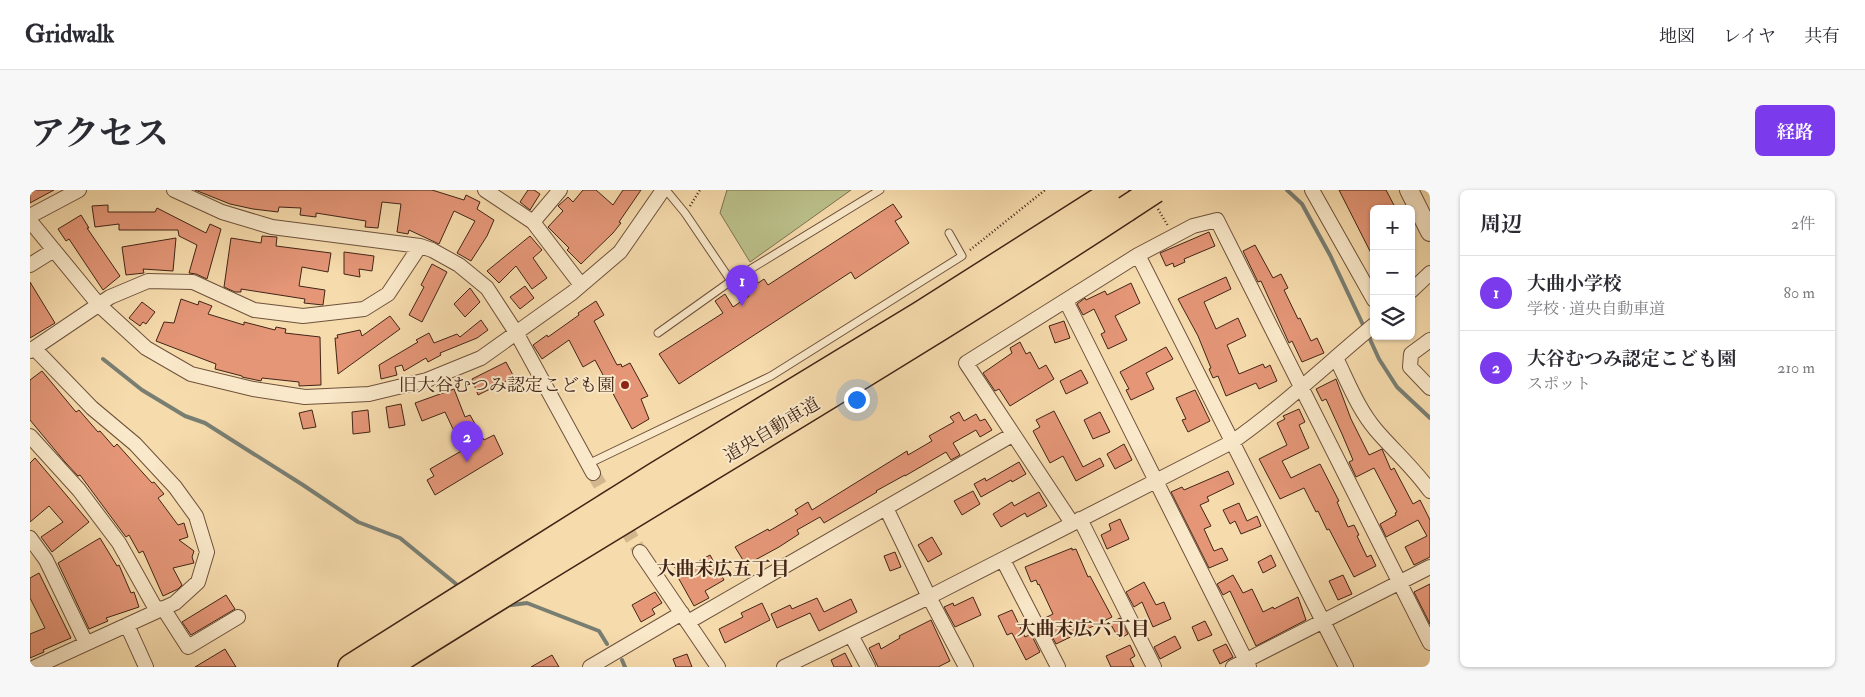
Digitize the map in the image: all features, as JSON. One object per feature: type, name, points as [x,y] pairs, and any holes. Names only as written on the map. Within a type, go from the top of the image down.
[{"type":"highway","name":"道央自動車道","points":[[350,667],[656,475],[1119,196],[1156,198]]},
{"type":"highway","name":"道央自動車道","points":[[387,667],[934,332],[1119,196]]},
{"type":"street","points":[[30,216],[79,190]]},
{"type":"street","points":[[174,190],[222,212],[272,227],[420,246],[432,250],[459,265],[487,288],[517,334],[590,469]]},
{"type":"street","points":[[485,190],[533,222],[581,285]]},
{"type":"street","points":[[533,222],[560,190]]},
{"type":"street","points":[[30,221],[99,305],[146,348],[191,374],[253,389],[305,397],[369,394],[427,380],[481,358],[517,334],[581,285],[620,252],[664,190]]},
{"type":"street","points":[[1312,190],[1371,295]]},
{"type":"street","points":[[1408,190],[1430,232]]},
{"type":"street","points":[[1154,667],[1076,521],[1012,435],[966,363],[1138,255],[1193,226],[1217,220],[1430,642]]},
{"type":"street","points":[[35,667],[175,603],[198,582],[207,552],[196,516],[175,487],[135,444],[92,408],[32,350],[110,297],[148,281],[193,282],[254,310],[303,316],[364,309],[388,294],[420,246]]},
{"type":"street","points":[[30,265],[54,250]]},
{"type":"street","points":[[1138,255],[1346,667]]},
{"type":"street","points":[[1415,287],[1430,273]]},
{"type":"street","points":[[1066,301],[1156,482],[1243,665],[1430,567]]},
{"type":"street","points":[[784,667],[1003,560],[1232,442],[1336,358],[1370,328]]},
{"type":"street","points":[[1430,340],[1411,354],[1410,367],[1430,388]]},
{"type":"street","points":[[1336,358],[1361,409],[1375,429],[1416,471],[1430,491]]},
{"type":"street","points":[[590,667],[685,618],[886,508],[1012,435]]},
{"type":"street","points":[[30,436],[79,490],[119,543],[160,609],[188,647],[238,617]]},
{"type":"street","points":[[886,508],[929,597],[966,667]]},
{"type":"street","points":[[30,538],[46,560],[86,643]]},
{"type":"street","points":[[640,552],[718,667]]},
{"type":"street","points":[[1003,560],[1058,667]]},
{"type":"street","points":[[127,625],[146,667]]},
{"type":"street","points":[[851,635],[868,667]]},
{"type":"lane","points":[[664,190],[685,213],[731,282]]},
{"type":"lane","points":[[658,333],[731,282],[880,190]]},
{"type":"lane","points":[[590,469],[771,376],[962,256],[949,233]]},
{"type":"path","points":[[685,213],[700,190]]},
{"type":"path","points":[[962,256],[1045,190]]},
{"type":"path","points":[[1156,198],[1175,235]]},
{"type":"green space","points":[[727,190],[851,190],[750,262],[720,213]]},
{"type":"building","points":[[30,190],[54,190],[30,203]]},
{"type":"building","points":[[195,190],[432,190],[464,200],[466,195],[480,202],[477,209],[494,220],[487,236],[471,261],[457,253],[475,221],[454,211],[439,244],[409,230],[408,234],[397,232],[401,204],[382,202],[378,228],[365,227],[366,221],[316,213],[316,217],[300,215],[301,208],[279,207],[278,212],[253,209],[230,204]]},
{"type":"building","points":[[528,190],[534,190],[540,194],[530,210],[520,202]]},
{"type":"building","points":[[583,190],[596,190],[613,205],[623,190],[641,190],[613,233],[581,264],[567,250],[569,248],[548,227],[563,211],[558,206],[568,197],[573,202]]},
{"type":"building","points":[[1339,190],[1386,190],[1394,205],[1370,205],[1370,251]]},
{"type":"building","points":[[893,204],[902,217],[895,221],[909,243],[855,279],[851,272],[679,384],[659,354],[723,313],[715,301],[725,294],[733,307],[749,296],[740,283],[753,275],[758,283],[764,279],[768,285]]},
{"type":"building","points":[[108,205],[108,212],[155,212],[157,208],[206,233],[210,224],[221,229],[207,279],[189,273],[197,245],[179,236],[178,230],[119,230],[119,224],[95,227],[92,206]]},
{"type":"building","points":[[81,215],[89,228],[87,228],[120,276],[103,290],[69,239],[66,241],[58,229]]},
{"type":"building","points":[[1209,232],[1215,246],[1184,259],[1185,262],[1174,267],[1173,263],[1166,266],[1160,253]]},
{"type":"building","points":[[262,236],[277,237],[276,246],[331,253],[328,272],[302,267],[299,286],[325,290],[323,305],[304,303],[305,299],[241,289],[241,292],[235,292],[224,287],[231,238],[261,243]]},
{"type":"building","points":[[530,236],[542,250],[533,258],[547,278],[532,289],[516,266],[499,283],[487,271]]},
{"type":"building","points":[[176,238],[173,271],[143,269],[144,273],[126,275],[122,247]]},
{"type":"building","points":[[1255,245],[1273,278],[1281,274],[1288,288],[1284,290],[1298,319],[1300,318],[1311,341],[1317,338],[1324,353],[1302,362],[1292,341],[1289,343],[1261,281],[1258,282],[1243,251]]},
{"type":"building","points":[[344,252],[374,256],[372,271],[359,269],[360,277],[344,274]]},
{"type":"building","points":[[432,264],[447,272],[422,322],[409,315],[424,287],[421,285]]},
{"type":"building","points":[[1226,277],[1231,289],[1204,302],[1216,329],[1238,318],[1246,336],[1227,345],[1239,374],[1263,364],[1265,368],[1270,365],[1277,381],[1259,389],[1256,383],[1226,396],[1218,376],[1213,378],[1198,336],[1178,299]]},
{"type":"building","points":[[30,282],[55,323],[30,338]]},
{"type":"building","points":[[1131,283],[1140,303],[1115,316],[1127,340],[1108,349],[1101,334],[1105,332],[1094,309],[1083,315],[1077,304],[1085,298],[1086,300],[1105,291],[1107,295]]},
{"type":"building","points":[[525,286],[534,298],[520,309],[510,297]]},
{"type":"building","points":[[470,288],[480,302],[465,317],[454,304]]},
{"type":"building","points":[[181,299],[198,305],[199,301],[212,306],[208,314],[244,325],[244,322],[275,330],[276,327],[286,329],[285,333],[320,337],[321,385],[299,386],[299,382],[262,378],[261,381],[242,377],[215,369],[216,364],[156,341],[164,322],[174,323]]},
{"type":"building","points":[[596,301],[604,315],[594,321],[617,365],[621,364],[622,367],[630,363],[648,396],[641,399],[649,419],[632,429],[595,360],[583,367],[569,340],[542,359],[533,345],[547,335],[548,337]]},
{"type":"building","points":[[142,302],[155,312],[146,324],[143,322],[140,326],[129,318]]},
{"type":"building","points":[[390,316],[400,329],[338,374],[335,338],[338,338],[337,335],[360,330],[362,336]]},
{"type":"building","points":[[481,320],[488,330],[477,338],[440,353],[441,355],[428,362],[426,358],[404,371],[402,365],[395,367],[397,375],[381,379],[379,365],[418,342],[416,340],[429,333],[434,343],[457,334],[460,337]]},
{"type":"building","points":[[1064,321],[1070,338],[1055,343],[1049,326]]},
{"type":"building","points":[[1020,342],[1026,354],[1030,352],[1039,369],[1046,365],[1054,379],[1010,406],[999,389],[995,391],[983,373],[1012,353],[1010,348]]},
{"type":"building","points":[[1166,347],[1173,359],[1146,373],[1154,389],[1131,400],[1126,390],[1129,389],[1120,372]]},
{"type":"building","points":[[506,362],[514,377],[478,395],[472,379]]},
{"type":"building","points":[[1081,370],[1088,383],[1066,394],[1060,381]]},
{"type":"building","points":[[42,371],[76,412],[79,410],[114,447],[117,444],[152,483],[154,482],[164,494],[158,498],[178,525],[184,523],[188,537],[179,540],[194,551],[192,557],[194,563],[173,568],[182,585],[178,589],[163,596],[143,551],[139,553],[129,535],[126,537],[80,475],[78,476],[65,462],[30,420],[30,380]]},
{"type":"building","points":[[1336,379],[1351,419],[1369,455],[1382,449],[1391,470],[1394,468],[1413,504],[1420,500],[1430,520],[1430,557],[1414,565],[1405,547],[1427,536],[1418,520],[1386,537],[1380,524],[1396,515],[1395,513],[1397,512],[1374,468],[1356,477],[1349,462],[1353,460],[1342,434],[1326,399],[1322,401],[1316,389]]},
{"type":"building","points":[[454,389],[465,417],[470,415],[484,440],[494,435],[503,454],[435,495],[427,480],[434,476],[430,469],[463,450],[445,412],[422,421],[415,403]]},
{"type":"building","points":[[1195,390],[1210,421],[1188,432],[1182,420],[1186,419],[1176,398]]},
{"type":"building","points":[[401,404],[405,425],[389,428],[386,407]]},
{"type":"building","points":[[1299,409],[1305,422],[1299,425],[1309,448],[1282,461],[1291,478],[1320,464],[1339,501],[1337,502],[1348,527],[1354,525],[1367,557],[1371,555],[1376,566],[1354,577],[1329,529],[1327,530],[1318,511],[1316,512],[1304,488],[1280,499],[1259,459],[1287,445],[1277,423],[1285,419],[1283,416]]},
{"type":"building","points":[[312,410],[316,427],[303,429],[299,413]]},
{"type":"building","points":[[368,410],[370,432],[353,434],[352,412]]},
{"type":"building","points":[[1054,411],[1083,467],[1100,458],[1104,466],[1076,481],[1063,456],[1050,463],[1033,431],[1040,427],[1036,420]]},
{"type":"building","points":[[959,412],[964,421],[976,414],[980,421],[985,419],[992,430],[980,437],[976,430],[953,443],[960,455],[951,460],[946,452],[876,491],[824,523],[820,517],[797,530],[799,534],[779,547],[746,565],[735,547],[768,529],[769,531],[798,514],[795,510],[808,502],[812,510],[907,451],[908,455],[932,441],[929,436],[954,422],[950,417]]},
{"type":"building","points":[[1100,412],[1110,432],[1093,439],[1084,420]]},
{"type":"building","points":[[1124,444],[1132,460],[1115,469],[1107,454]]},
{"type":"building","points":[[35,458],[89,522],[52,552],[41,537],[63,522],[49,506],[30,522],[30,463]]},
{"type":"building","points":[[1019,462],[1026,474],[981,497],[974,484],[985,478],[986,481]]},
{"type":"building","points":[[1228,471],[1234,484],[1207,497],[1209,501],[1200,505],[1211,526],[1204,529],[1214,551],[1222,548],[1228,560],[1209,568],[1171,492],[1182,487],[1184,490]]},
{"type":"building","points":[[973,491],[980,504],[962,515],[954,501]]},
{"type":"building","points":[[1039,492],[1047,506],[1027,517],[1025,513],[1001,527],[993,514],[1012,502],[1014,506]]},
{"type":"building","points":[[1239,503],[1247,521],[1257,516],[1261,526],[1241,534],[1235,521],[1230,524],[1223,510]]},
{"type":"building","points":[[1120,519],[1129,539],[1107,549],[1101,535],[1111,530],[1109,524]]},
{"type":"building","points":[[932,537],[942,554],[928,562],[918,545]]},
{"type":"building","points":[[100,538],[117,566],[119,565],[131,593],[134,592],[139,607],[106,618],[108,621],[89,629],[58,563]]},
{"type":"building","points":[[1072,548],[1072,550],[1076,549],[1088,577],[1090,576],[1112,617],[1056,644],[1043,619],[1053,614],[1039,584],[1036,580],[1031,582],[1025,567]]},
{"type":"building","points":[[895,552],[901,567],[890,571],[884,556]]},
{"type":"building","points":[[710,555],[724,580],[705,591],[709,598],[694,606],[675,572],[677,571],[674,566],[686,559],[690,566]]},
{"type":"building","points":[[1271,555],[1276,566],[1263,573],[1258,562]]},
{"type":"building","points":[[39,573],[71,638],[30,658],[30,634],[45,628],[30,598],[30,578]]},
{"type":"building","points":[[1233,575],[1243,593],[1252,589],[1263,612],[1273,607],[1274,609],[1298,597],[1306,620],[1256,646],[1230,591],[1223,595],[1217,584]]},
{"type":"building","points":[[1343,575],[1352,594],[1338,600],[1329,581]]},
{"type":"building","points":[[1144,582],[1156,605],[1164,602],[1171,619],[1153,627],[1142,602],[1134,607],[1126,592]]},
{"type":"building","points":[[1430,584],[1430,624],[1414,592]]},
{"type":"building","points":[[655,592],[662,603],[652,609],[655,614],[641,622],[632,605]]},
{"type":"building","points":[[226,595],[235,609],[191,635],[182,622]]},
{"type":"building","points":[[973,597],[981,615],[955,627],[944,607],[953,603],[954,606]]},
{"type":"building","points":[[817,598],[824,612],[851,599],[857,612],[819,631],[810,613],[777,628],[771,614],[790,605],[792,609]]},
{"type":"building","points":[[762,603],[770,620],[725,643],[719,629],[743,617],[741,613]]},
{"type":"building","points":[[1012,610],[1025,637],[1031,634],[1040,652],[1026,660],[1012,633],[1007,635],[998,616]]},
{"type":"building","points":[[1120,618],[1128,634],[1119,639],[1110,623]]},
{"type":"building","points":[[931,620],[950,661],[938,667],[878,667],[869,648],[879,643],[881,649],[900,638],[899,636]]},
{"type":"building","points":[[1205,621],[1212,635],[1198,641],[1192,627]]},
{"type":"building","points":[[1175,636],[1181,648],[1160,659],[1154,647]]},
{"type":"building","points":[[1226,644],[1233,657],[1220,664],[1213,650]]},
{"type":"building","points":[[1130,645],[1135,656],[1130,659],[1134,667],[1111,667],[1106,656]]},
{"type":"building","points":[[225,649],[236,667],[195,667]]},
{"type":"building","points":[[845,653],[852,667],[834,667],[831,660]]},
{"type":"building","points":[[687,654],[692,667],[676,667],[673,659]]},
{"type":"building","points":[[552,655],[559,667],[531,667]]},
{"type":"waterway","points":[[1287,190],[1302,204],[1330,255],[1365,329]]},
{"type":"waterway","points":[[1368,335],[1379,359],[1397,387],[1430,418]]},
{"type":"waterway","points":[[103,359],[142,390],[185,416],[205,423],[358,522],[400,538],[461,588]]},
{"type":"waterway","points":[[505,606],[527,603],[599,631],[607,644]]},
{"type":"waterway","points":[[622,660],[625,667]]},
{"type":"tunnel","points":[[593,473],[640,552]]},
{"type":"place","name":"大曲小学校","points":[[742,306]]},
{"type":"place","name":"旧大谷むつみ認定こども園","points":[[625,385]]},
{"type":"place","name":"大谷むつみ認定こども園","points":[[467,462]]},
{"type":"district","name":"大曲末広五丁目","points":[[723,569]]},
{"type":"district","name":"大曲末広六丁目","points":[[1083,629]]}]
